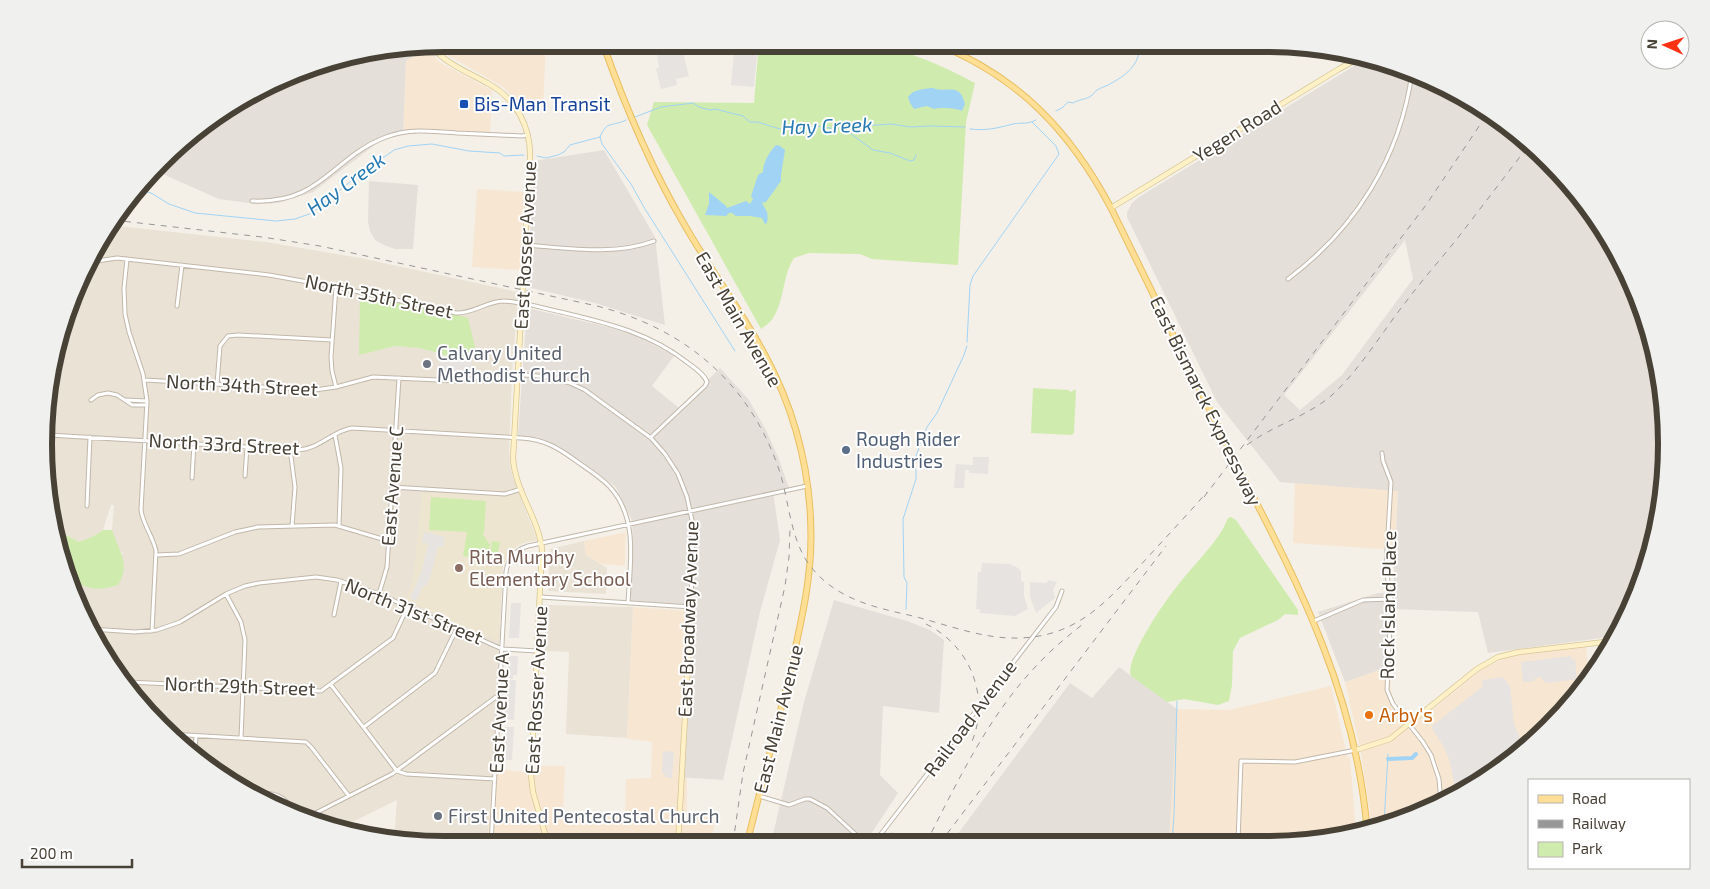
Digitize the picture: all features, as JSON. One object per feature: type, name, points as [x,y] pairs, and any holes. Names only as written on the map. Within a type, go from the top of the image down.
[{"type":"main road","name":"East Main Avenue","points":[[605,52],[620,94],[661,183],[684,224],[732,299],[772,369],[795,430],[808,486],[811,534],[807,594],[749,836]]},
{"type":"main road","name":"East Bismarck Expressway","points":[[953,52],[1001,78],[1043,113],[1064,134],[1084,160],[1112,208],[1314,620],[1339,687],[1356,750],[1366,823]]},
{"type":"street","name":"East Rosser Avenue","points":[[438,52],[449,62],[488,83],[505,95],[520,114],[528,136],[530,150],[514,464],[520,490],[535,522],[541,543],[543,561],[531,775],[533,792],[546,836]]},
{"type":"street","name":"Yegen Road","points":[[1112,208],[1351,62]]},
{"type":"street","points":[[1288,279],[1330,243],[1361,205],[1392,149],[1403,116],[1411,80]]},
{"type":"street","points":[[252,201],[281,200],[302,193],[318,184],[365,147],[396,133],[420,130],[528,136]]},
{"type":"street","points":[[525,245],[612,250],[632,248],[654,241]]},
{"type":"street","name":"North 35th Street","points":[[99,260],[111,258],[127,259],[268,275],[336,286],[456,313],[466,312],[497,302],[522,303],[616,326],[661,344],[683,358],[707,382],[651,438]]},
{"type":"street","points":[[127,259],[124,288],[125,314],[145,380],[148,405],[141,510],[154,544],[156,555],[152,631]]},
{"type":"street","points":[[177,306],[182,265]]},
{"type":"street","points":[[336,286],[331,362],[336,387]]},
{"type":"street","points":[[218,384],[220,346],[228,336],[238,334],[332,340]]},
{"type":"street","name":"North 34th Street","points":[[145,380],[310,390],[336,387],[373,377],[460,381],[496,373],[518,374]]},
{"type":"street","name":"East Broadway Avenue","points":[[518,374],[550,377],[578,386],[604,402],[651,438],[665,454],[678,474],[691,510],[694,542],[678,836]]},
{"type":"street","name":"East Avenue C","points":[[379,594],[385,576],[389,540],[399,378]]},
{"type":"street","points":[[91,400],[98,395],[108,393],[132,404],[148,405]]},
{"type":"street","points":[[126,400],[147,401]]},
{"type":"street","name":"North 33rd Street","points":[[52,434],[290,449],[314,447],[352,428],[533,438],[550,444],[596,474],[616,495],[629,524],[631,543],[628,603]]},
{"type":"street","points":[[335,435],[341,468],[339,526]]},
{"type":"street","points":[[87,506],[90,437]]},
{"type":"street","points":[[192,478],[194,443]]},
{"type":"street","points":[[245,476],[246,446]]},
{"type":"street","points":[[290,449],[295,487],[292,526]]},
{"type":"street","name":"Rock Island Place","points":[[1382,453],[1391,482],[1386,567],[1391,599],[1387,688],[1392,702],[1425,745],[1434,762],[1440,783],[1440,795]]},
{"type":"street","name":"East Avenue A","points":[[491,836],[508,563],[513,554],[521,548],[541,543],[808,486]]},
{"type":"street","points":[[392,487],[505,494],[520,490]]},
{"type":"street","points":[[156,555],[179,554],[246,529],[292,526],[339,526],[389,540]]},
{"type":"street","name":"North 31st Street","points":[[100,630],[152,631],[180,622],[226,594],[254,584],[322,577],[341,581],[379,594],[502,649],[538,651]]},
{"type":"street","points":[[334,615],[341,581]]},
{"type":"street","name":"Railroad Avenue","points":[[879,836],[1056,607],[1062,591]]},
{"type":"street","points":[[226,594],[236,610],[244,634],[245,651],[240,738]]},
{"type":"street","points":[[541,597],[691,607]]},
{"type":"street","points":[[1314,620],[1361,601],[1374,598],[1391,599]]},
{"type":"street","points":[[331,685],[393,638],[408,606]]},
{"type":"street","points":[[364,727],[435,673],[457,628]]},
{"type":"street","points":[[1238,836],[1241,761],[1288,763],[1356,750],[1386,741],[1409,725],[1477,669],[1498,657],[1520,652],[1604,642]]},
{"type":"street","name":"North 29th Street","points":[[133,682],[317,692],[331,685],[397,771]]},
{"type":"street","points":[[315,814],[397,771],[500,694]]},
{"type":"street","points":[[181,735],[299,741],[308,744],[349,796]]},
{"type":"street","points":[[195,746],[196,736]]},
{"type":"street","points":[[397,771],[406,774],[495,779]]},
{"type":"street","points":[[267,794],[279,795],[287,804]]},
{"type":"street","points":[[759,796],[789,805],[810,799],[827,808],[857,836]]},
{"type":"shaded area","points":[[432,52],[439,62],[492,90],[490,137],[425,132],[403,134],[406,61],[418,53]]},
{"type":"shaded area","points":[[445,52],[546,52],[543,107],[522,107],[503,87]]},
{"type":"shaded area","points":[[657,52],[684,52],[689,76],[676,79],[677,85],[661,89],[656,69],[659,68]]},
{"type":"shaded area","points":[[734,52],[757,54],[754,87],[731,85]]},
{"type":"shaded area","points":[[418,53],[406,61],[403,134],[384,139],[376,144],[313,192],[279,203],[256,204],[219,199],[161,173],[186,150],[227,119],[248,105],[294,82],[318,73],[368,60]]},
{"type":"shaded area","points":[[1358,64],[1416,82],[1462,105],[1504,134],[1543,167],[1591,227],[1617,271],[1637,318],[1650,368],[1654,393],[1658,444],[1657,470],[1650,521],[1637,571],[1628,595],[1607,637],[1488,653],[1478,612],[1392,609],[1390,666],[1345,682],[1318,612],[1378,593],[1393,592],[1398,491],[1280,482],[1217,402],[1127,217],[1127,212],[1132,203]],"holes":[[[1405,240],[1413,279],[1342,375],[1300,410],[1284,395]]]},
{"type":"shaded area","points":[[604,150],[655,237],[665,325],[595,303],[527,287],[534,161]]},
{"type":"shaded area","points":[[369,181],[418,185],[413,249],[395,249],[375,240],[370,231],[368,221]]},
{"type":"shaded area","points":[[477,189],[524,192],[520,270],[472,267]]},
{"type":"shaded area","points":[[120,226],[266,242],[360,258],[518,292],[513,351],[510,465],[512,475],[537,540],[523,543],[516,547],[508,555],[503,566],[488,836],[419,836],[395,833],[397,800],[348,824],[318,816],[294,807],[248,784],[206,755],[167,722],[134,683],[105,640],[77,583],[123,554],[117,546],[112,530],[114,505],[111,505],[103,530],[79,542],[63,533],[56,496],[52,444],[56,393],[66,343],[82,294],[105,248]],"holes":[[[360,297],[442,310],[453,359],[419,348],[395,346],[378,350]]]},
{"type":"shaded area","points":[[527,308],[630,332],[674,356],[652,386],[679,408],[720,368],[749,400],[766,430],[778,457],[789,488],[773,491],[780,540],[760,612],[723,780],[679,777],[688,605],[630,601],[633,546],[632,520],[615,486],[559,446],[537,437],[518,436]]},
{"type":"shaded area","points":[[470,358],[474,373],[461,376],[437,375],[438,366],[441,365],[438,362]]},
{"type":"shaded area","points":[[973,457],[989,457],[988,474],[969,473],[969,470],[965,470],[964,488],[954,488],[956,464],[973,465]]},
{"type":"shaded area","points":[[1295,483],[1398,490],[1395,550],[1293,543]]},
{"type":"shaded area","name":"Rita Murphy Elementary School","points":[[422,492],[503,497],[518,494],[537,540],[523,543],[516,547],[510,552],[504,562],[499,639],[497,641],[406,601],[413,580]]},
{"type":"shaded area","points":[[424,532],[445,537],[443,547],[438,546],[427,585],[423,586],[416,601],[410,598],[422,570],[428,544],[422,542]]},
{"type":"shaded area","points":[[626,532],[625,566],[601,564],[586,555],[584,541]]},
{"type":"shaded area","points":[[584,541],[586,555],[607,568],[606,594],[548,591],[550,549]]},
{"type":"shaded area","points":[[982,563],[1010,564],[1021,571],[1021,581],[1024,582],[1024,596],[1028,609],[1015,616],[980,613],[980,609],[976,609],[978,572],[981,572]]},
{"type":"shaded area","points":[[1049,580],[1057,582],[1053,590],[1055,598],[1036,613],[1030,597],[1030,582],[1046,583]]},
{"type":"shaded area","points":[[834,600],[907,621],[930,630],[944,640],[939,713],[883,706],[880,775],[898,793],[870,836],[773,836],[804,702]]},
{"type":"shaded area","points":[[511,603],[521,603],[519,638],[509,638]]},
{"type":"shaded area","points":[[547,605],[633,607],[627,738],[566,734],[569,652],[545,651]]},
{"type":"shaded area","points":[[633,607],[688,611],[679,776],[687,777],[687,813],[715,815],[713,836],[488,836],[493,768],[524,772],[539,766],[565,766],[563,815],[625,815],[626,779],[651,778],[652,742],[627,739]]},
{"type":"shaded area","points":[[1586,647],[1588,666],[1543,722],[1504,755],[1462,784],[1439,796],[1416,807],[1371,822],[1361,753],[1345,682],[1390,666],[1393,700],[1413,725],[1485,667],[1513,655]]},
{"type":"shaded area","points":[[509,656],[518,656],[517,675],[513,675],[513,679],[507,678]]},
{"type":"shaded area","points":[[1571,656],[1572,660],[1575,659],[1577,679],[1548,683],[1543,681],[1541,677],[1535,678],[1535,681],[1523,682],[1521,662]]},
{"type":"shaded area","points":[[1119,667],[1177,709],[1169,836],[956,836],[1070,683],[1092,698]]},
{"type":"shaded area","points":[[1503,677],[1510,686],[1514,724],[1521,742],[1483,770],[1455,788],[1450,762],[1432,726],[1482,687],[1482,680]]},
{"type":"shaded area","points":[[507,680],[516,680],[514,720],[505,719]]},
{"type":"shaded area","points":[[1331,686],[1348,759],[1350,756],[1356,826],[1291,836],[1169,836],[1177,709],[1229,710]]},
{"type":"shaded area","points":[[505,727],[514,727],[512,760],[503,760]]},
{"type":"shaded area","points":[[663,751],[674,752],[672,778],[665,777],[665,774],[662,773]]},
{"type":"shaded area","points":[[891,832],[904,836],[888,836]]},
{"type":"green space","points":[[780,52],[902,52],[949,70],[975,83],[966,122],[958,265],[872,259],[860,254],[809,253],[794,258],[787,272],[777,311],[773,318],[761,329],[647,125],[654,102],[754,103],[758,54]]},
{"type":"green space","points":[[360,297],[442,310],[468,318],[476,351],[470,358],[453,359],[419,348],[395,346],[359,355]]},
{"type":"green space","points":[[1033,388],[1069,390],[1072,392],[1076,390],[1074,433],[1072,435],[1031,433]]},
{"type":"green space","points":[[431,497],[486,501],[484,533],[482,533],[490,545],[487,560],[463,556],[467,532],[429,530]]},
{"type":"green space","points":[[1231,517],[1236,520],[1298,610],[1298,615],[1285,614],[1278,620],[1240,638],[1233,651],[1232,685],[1229,701],[1218,705],[1184,699],[1167,702],[1131,676],[1130,668],[1133,658],[1162,606],[1214,542],[1228,518]]},
{"type":"green space","points":[[103,530],[112,530],[124,564],[122,577],[118,585],[105,588],[83,586],[78,583],[63,533],[79,542]]},
{"type":"green space","points":[[492,541],[500,542],[497,558],[490,556]]},
{"type":"water","points":[[933,88],[956,90],[960,93],[965,104],[962,111],[948,108],[934,109],[927,106],[914,109],[908,97],[910,94],[919,90]]},
{"type":"water","points":[[776,145],[785,150],[781,181],[766,202],[762,203],[767,214],[767,223],[765,224],[762,218],[736,216],[732,213],[726,216],[705,215],[709,204],[709,192],[727,208],[746,201],[750,204],[753,199],[751,196],[758,175],[763,172],[767,158]]},
{"type":"waterway","name":"Hay Creek","points":[[1056,111],[1068,102],[1073,103],[1089,97],[1097,90],[1126,74],[1134,64],[1139,52]]},
{"type":"waterway","name":"Hay Creek","points":[[635,117],[661,107],[693,103],[699,107],[743,116],[750,122],[757,122],[780,129],[816,126],[837,129],[844,126],[891,124],[911,127],[965,127]]},
{"type":"waterway","name":"Hay Creek","points":[[537,156],[546,158],[558,155],[564,152],[570,145],[600,137],[608,126],[626,120]]},
{"type":"waterway","name":"Hay Creek","points":[[970,129],[992,129],[1036,120]]},
{"type":"waterway","points":[[967,342],[970,285],[973,276],[1059,154],[1056,146],[1032,122]]},
{"type":"waterway","points":[[849,128],[851,134],[873,150],[890,153],[910,161],[914,160],[916,155]]},
{"type":"waterway","points":[[600,137],[602,144],[631,184],[735,351]]},
{"type":"waterway","name":"Hay Creek","points":[[146,191],[169,204],[195,213],[276,221],[295,219],[312,213],[356,177],[394,150],[408,146],[432,144],[469,151],[500,153],[504,156],[524,155]]},
{"type":"waterway","points":[[914,461],[927,427],[937,413],[967,346]]},
{"type":"waterway","points":[[906,609],[907,583],[904,577],[903,519],[916,479],[916,470],[913,466]]},
{"type":"waterway","points":[[1172,836],[1177,701]]},
{"type":"waterway","points":[[1384,818],[1388,754]]},
{"type":"waterway","points":[[1388,759],[1412,758],[1416,754]]},
{"type":"railway","points":[[1204,497],[1426,205],[1484,119]]},
{"type":"railway","points":[[1247,445],[1322,403],[1342,386],[1525,151]]},
{"type":"railway","points":[[123,221],[262,237],[320,246],[597,306],[630,316],[660,330],[687,346],[712,366],[734,389],[753,415],[769,444],[781,476],[791,521],[802,553],[818,575],[830,585],[855,600],[973,633],[1010,638],[1033,637],[1072,625],[1089,615],[1119,588],[1207,492]]},
{"type":"railway","points":[[734,836],[743,773],[785,586],[790,528]]},
{"type":"railway","points":[[945,836],[1166,546]]},
{"type":"railway","points":[[926,624],[942,634],[955,646],[973,675],[979,709],[977,727],[971,744]]},
{"type":"railway","points":[[930,836],[976,748],[1005,703],[1045,657],[1083,624]]},
{"type":"place","name":"Bis-Man Transit","points":[[464,104]]},
{"type":"place","name":"Calvary United Methodist Church","points":[[427,364]]},
{"type":"place","name":"Rough Rider Industries","points":[[846,450]]},
{"type":"place","name":"Rita Murphy Elementary School","points":[[459,568]]},
{"type":"place","name":"Arby's","points":[[1369,715]]},
{"type":"place","name":"First United Pentecostal Church","points":[[438,816]]}]
